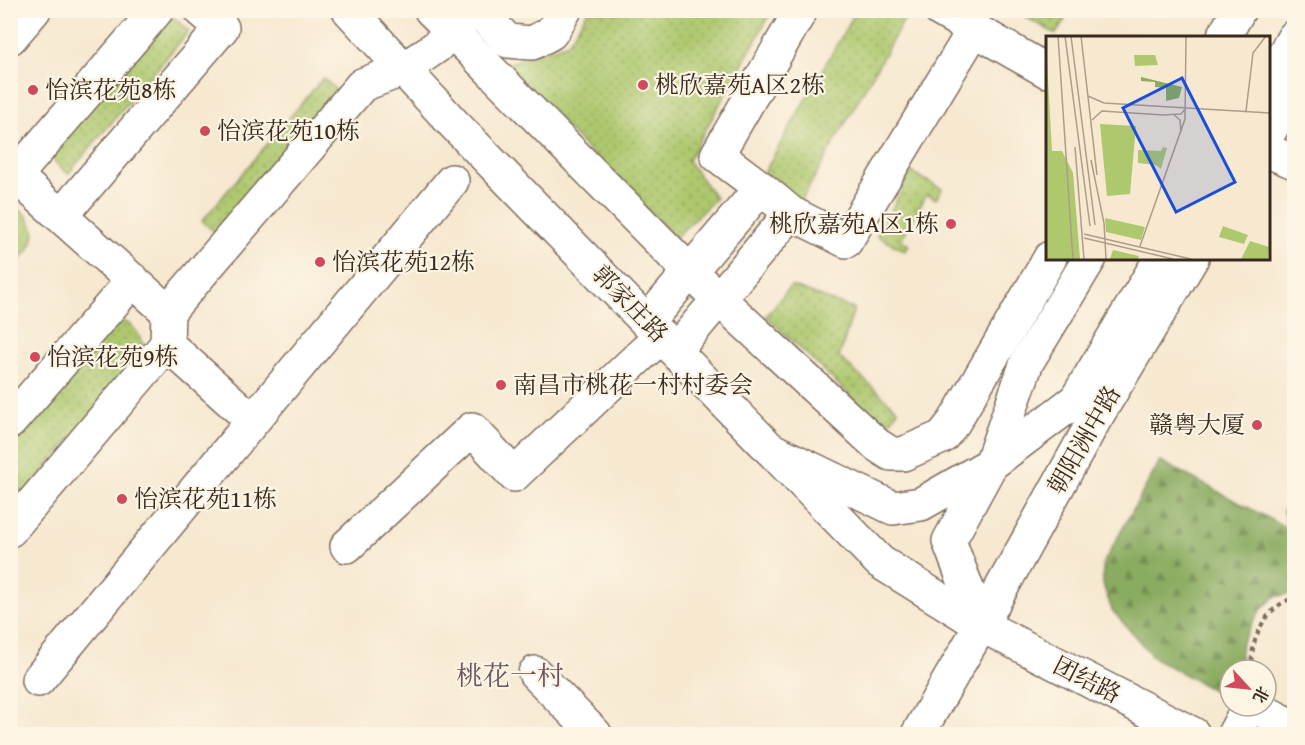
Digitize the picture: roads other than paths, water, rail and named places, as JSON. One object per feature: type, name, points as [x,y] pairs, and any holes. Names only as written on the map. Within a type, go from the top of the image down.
[{"type":"street","points":[[10,38],[34,10]]},
{"type":"street","points":[[157,10],[12,177],[61,216],[168,312]]},
{"type":"street","points":[[61,216],[222,28],[201,10]]},
{"type":"street","name":"郭家庄路","points":[[349,10],[452,122],[880,562],[981,626]]},
{"type":"street","points":[[478,10],[508,40],[532,43],[551,33],[565,10]]},
{"type":"street","points":[[801,10],[717,155],[791,213],[846,241],[974,30]]},
{"type":"street","points":[[940,10],[1046,70]]},
{"type":"street","points":[[1224,36],[1239,10]]},
{"type":"street","points":[[10,530],[167,344],[168,312],[362,85],[404,69],[436,47],[451,18],[690,272],[877,445],[891,454],[903,454],[942,436],[954,422],[1049,260]]},
{"type":"street","points":[[1269,80],[1294,37]]},
{"type":"street","points":[[1269,132],[1294,89]]},
{"type":"street","points":[[1269,151],[1294,162]]},
{"type":"street","points":[[38,680],[452,181]]},
{"type":"street","points":[[661,336],[690,272],[761,188]]},
{"type":"street","points":[[347,546],[472,429],[514,475],[661,336],[718,299],[791,213]]},
{"type":"street","points":[[981,626],[949,541],[991,464],[1027,362],[1089,260]]},
{"type":"street","points":[[770,449],[893,508],[921,504],[991,464],[1076,400],[1160,260]]},
{"type":"street","name":"朝阳洲中路","points":[[918,735],[981,626],[1095,418],[1191,260]]},
{"type":"street","points":[[10,422],[133,280]]},
{"type":"street","points":[[167,344],[253,421]]},
{"type":"street","name":"团结路","points":[[981,626],[1193,735]]},
{"type":"street","points":[[535,673],[595,735]]},
{"type":"street","points":[[1234,735],[1244,718]]},
{"type":"street","points":[[1276,718],[1294,727]]},
{"type":"place","name":"桃欣嘉苑A区2栋","points":[[643,85]]},
{"type":"place","name":"怡滨花苑8栋","points":[[33,90]]},
{"type":"place","name":"怡滨花苑10栋","points":[[205,131]]},
{"type":"place","name":"桃欣嘉苑A区1栋","points":[[951,224]]},
{"type":"place","name":"怡滨花苑12栋","points":[[320,262]]},
{"type":"place","name":"怡滨花苑9栋","points":[[35,357]]},
{"type":"place","name":"南昌市桃花一村村委会","points":[[501,385]]},
{"type":"place","name":"赣粤大厦","points":[[1257,425]]},
{"type":"place","name":"怡滨花苑11栋","points":[[122,499]]},
{"type":"district","name":"桃花一村","points":[[510,676]]}]
